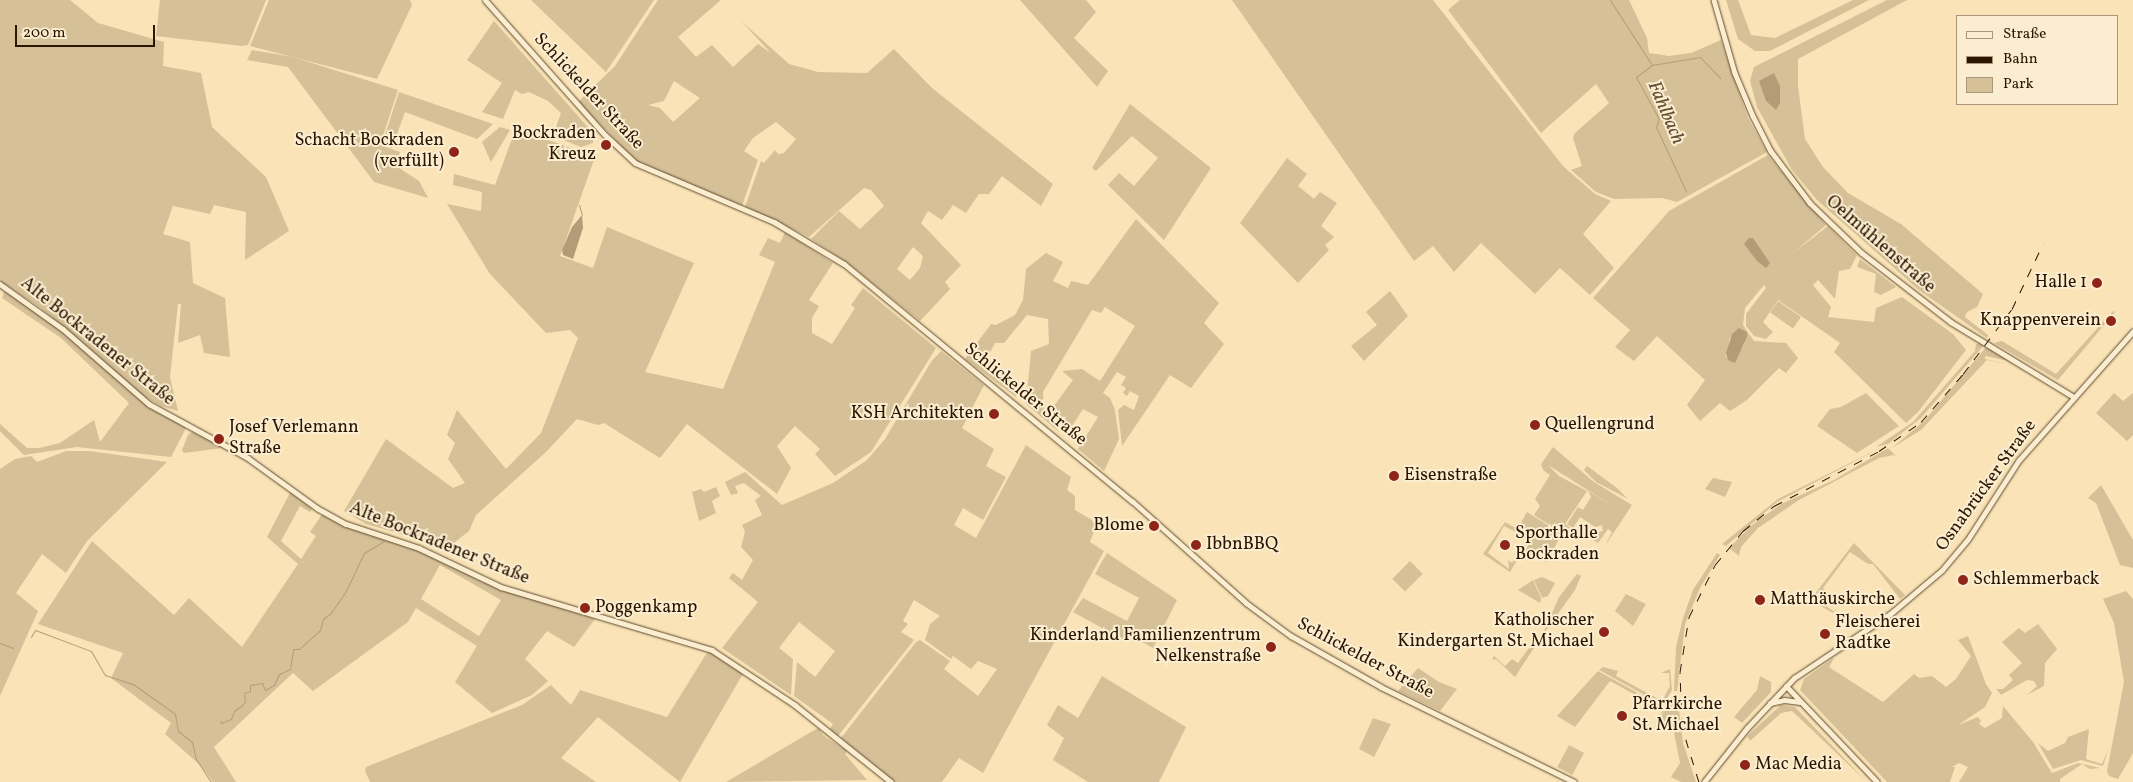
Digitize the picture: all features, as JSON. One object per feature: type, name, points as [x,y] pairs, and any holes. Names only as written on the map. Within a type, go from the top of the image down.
[{"type":"main road","name":"Schlickelder Straße","points":[[485,0],[604,134],[635,163],[774,222],[844,264],[1021,408],[1138,506],[1246,603],[1283,631],[1381,687],[1574,782]]},
{"type":"main road","name":"Osnabrücker Straße","points":[[1704,782],[1786,686],[1815,662],[1890,614],[1942,570],[1968,539],[2018,460],[2133,331]]},
{"type":"main road","points":[[1786,686],[1878,782]]},
{"type":"main road","points":[[1769,704],[1784,700],[1800,702]]},
{"type":"street","name":"Oelmühlenstraße","points":[[1714,0],[1735,73],[1752,116],[1771,151],[1810,203],[1862,253],[1951,322],[2074,397]]},
{"type":"street","name":"Alte Bockradener Straße","points":[[0,284],[56,323],[149,404],[248,458],[317,508],[346,524],[419,548],[501,587],[712,650],[795,705],[891,782]]},
{"type":"green space","points":[[0,0],[70,0],[98,23],[164,42],[163,66],[201,73],[212,127],[266,177],[289,231],[245,260],[246,212],[214,205],[210,214],[173,206],[163,234],[190,242],[193,283],[225,298],[230,357],[204,353],[200,335],[178,343],[181,304],[178,304],[170,377],[178,411],[161,406],[140,394],[41,308],[0,281]]},
{"type":"green space","points":[[160,0],[266,0],[248,45],[242,46],[156,36]]},
{"type":"green space","points":[[269,0],[410,0],[412,5],[377,79],[250,46]]},
{"type":"green space","points":[[531,0],[654,0],[606,72]]},
{"type":"green space","points":[[658,0],[721,0],[678,37],[696,57],[712,45],[733,67],[758,44],[771,53],[741,21],[789,64],[818,72],[867,73],[894,49],[932,88],[1053,184],[1041,206],[1002,176],[989,194],[979,194],[966,213],[953,205],[942,220],[928,211],[921,223],[961,265],[945,282],[950,289],[920,321],[846,262],[811,239],[839,211],[860,229],[884,206],[871,190],[864,188],[809,237],[745,207],[761,161],[764,163],[775,150],[778,154],[784,153],[796,139],[776,122],[753,138],[744,151],[758,160],[742,206],[636,161],[578,102],[615,66]],"holes":[[[674,81],[700,98],[673,122],[660,108],[648,105],[664,101]],[[913,247],[923,256],[920,268],[910,280],[897,269]]]},
{"type":"green space","points":[[1020,0],[1086,0],[1096,12],[1074,38],[1108,71],[1097,87]]},
{"type":"green space","points":[[1232,0],[1433,0],[1563,166],[1595,194],[1611,201],[1583,234],[1614,268],[1590,295],[1560,268],[1535,294],[1481,243],[1454,272],[1433,246],[1414,261]]},
{"type":"green space","points":[[1460,0],[1629,0],[1647,38],[1649,53],[1669,56],[1691,53],[1721,40],[1748,118],[1767,152],[1677,202],[1662,198],[1614,199],[1596,192],[1571,170],[1582,166],[1573,138],[1575,133],[1609,103],[1596,84],[1541,133],[1448,10]]},
{"type":"green space","points":[[1726,0],[1738,0],[1751,35],[1775,38],[1853,0],[1869,0],[1770,51],[1755,51],[1738,39]]},
{"type":"green space","points":[[1887,0],[1907,0],[1798,59],[1798,86],[1805,139],[1823,167],[1848,193],[1901,224],[1983,294],[1977,307],[1967,312],[1965,317],[1988,335],[1987,338],[1919,290],[1817,200],[1792,170],[1757,107],[1750,81],[1754,67]]},
{"type":"green space","points":[[494,21],[593,133],[593,143],[581,147],[553,136],[561,113],[548,101],[529,92],[522,94],[515,90],[503,119],[482,112],[502,83],[467,60]]},
{"type":"green space","points":[[252,50],[293,57],[398,90],[380,145],[400,152],[396,166],[419,181],[428,198],[374,182],[288,67],[247,60]]},
{"type":"green space","points":[[399,92],[493,124],[477,139],[405,112],[392,148],[382,144]]},
{"type":"green space","points":[[1130,104],[1211,168],[1164,240],[1108,185],[1119,173],[1134,186],[1158,158],[1132,136],[1096,171],[1092,168]]},
{"type":"green space","points":[[500,127],[510,130],[491,162],[482,142]]},
{"type":"green space","points":[[516,128],[595,157],[560,256],[593,268],[607,227],[694,263],[645,372],[723,389],[775,262],[759,255],[768,238],[780,243],[785,232],[833,263],[809,300],[819,306],[812,318],[812,333],[832,344],[855,308],[851,305],[863,288],[936,348],[871,452],[835,476],[815,454],[820,449],[795,426],[777,446],[791,468],[777,494],[687,424],[660,458],[604,423],[598,425],[577,419],[546,452],[476,515],[469,531],[445,550],[436,544],[366,524],[344,511],[386,439],[453,488],[465,483],[448,459],[455,443],[447,435],[457,410],[506,469],[541,433],[578,338],[570,330],[546,333],[490,274],[447,204],[481,211],[482,192],[453,185],[454,174],[495,185]]},
{"type":"green space","points":[[1768,155],[1826,225],[1793,253],[1828,226],[1857,255],[1850,269],[1839,271],[1835,299],[1818,280],[1813,285],[1831,307],[1828,317],[1874,322],[1876,308],[1902,297],[1953,334],[1966,350],[1918,412],[1906,423],[1834,352],[1840,343],[1778,300],[1763,322],[1773,332],[1766,339],[1754,336],[1746,326],[1746,314],[1766,288],[1764,285],[1745,308],[1743,325],[1754,341],[1786,343],[1798,358],[1786,373],[1779,368],[1747,400],[1730,411],[1720,403],[1700,421],[1687,405],[1705,380],[1657,336],[1634,361],[1615,347],[1630,330],[1593,298],[1669,211]],"holes":[[[1730,337],[1745,343],[1735,360],[1726,357]]]},
{"type":"green space","points":[[1287,158],[1307,174],[1298,186],[1314,199],[1320,192],[1337,203],[1321,226],[1334,237],[1325,245],[1329,250],[1298,283],[1240,223]]},
{"type":"green space","points":[[1136,219],[1219,303],[1204,323],[1224,344],[1191,388],[1170,375],[1122,446],[1118,410],[1124,405],[1134,410],[1139,396],[1130,391],[1127,396],[1123,393],[1126,388],[1121,385],[1126,377],[1117,372],[1103,393],[1110,398],[1115,410],[1119,439],[1104,471],[1078,449],[1098,417],[1083,409],[1068,432],[1051,410],[1073,380],[1062,371],[1082,369],[1100,381],[1135,326],[1105,307],[1101,313],[1092,310],[1043,392],[1044,411],[1059,432],[1026,404],[1031,351],[1049,344],[1048,319],[1027,315],[1004,343],[995,343],[987,358],[1020,385],[1016,397],[965,359],[991,324],[996,325],[1015,315],[1023,300],[1026,269],[1046,253],[1063,262],[1053,281],[1068,288],[1071,281],[1088,285]]},
{"type":"green space","points":[[1860,259],[1896,287],[1881,295],[1874,292],[1876,274],[1857,267]]},
{"type":"green space","points":[[5,289],[51,322],[143,402],[186,428],[171,457],[77,447],[24,455],[0,431],[0,424],[27,448],[39,448],[60,443],[94,420],[100,442],[129,403],[61,338],[2,298]]},
{"type":"green space","points":[[1390,291],[1408,316],[1364,361],[1351,346],[1377,325],[1366,312]]},
{"type":"green space","points":[[1778,301],[1801,317],[1793,329],[1770,312]]},
{"type":"green space","points":[[2113,311],[2115,312],[2058,380],[1994,343],[2002,341],[2056,374]]},
{"type":"green space","points":[[1976,344],[1984,345],[1921,418],[1888,444],[1876,447],[1913,422],[1975,351]]},
{"type":"green space","points":[[1987,346],[2009,361],[1985,356],[1985,359],[2012,365],[1987,360],[1921,430],[1892,448],[1924,421]]},
{"type":"green space","points":[[941,351],[984,385],[962,428],[994,449],[986,466],[1006,477],[983,520],[963,508],[954,525],[976,538],[1026,445],[1071,477],[1067,490],[1075,496],[1075,510],[1097,523],[1090,542],[1104,551],[983,773],[959,758],[942,782],[895,782],[841,738],[916,642],[920,640],[950,661],[944,669],[978,696],[997,669],[978,661],[971,669],[953,656],[951,659],[925,640],[930,624],[940,616],[914,600],[903,621],[908,624],[901,632],[914,640],[838,736],[830,729],[833,724],[794,696],[797,662],[815,677],[835,651],[799,622],[779,648],[793,659],[791,695],[722,648],[758,602],[729,578],[733,573],[742,580],[753,560],[741,547],[745,532],[742,525],[762,515],[755,500],[761,496],[744,483],[735,486],[738,493],[731,495],[725,482],[745,472],[782,505],[833,483],[867,460],[885,439],[931,362]]},
{"type":"green space","points":[[1866,393],[1899,426],[1857,453],[1817,426],[1830,409],[1841,407]]},
{"type":"green space","points":[[2114,393],[2123,401],[2133,393],[2133,435],[2127,441],[2096,413]]},
{"type":"green space","points":[[192,432],[223,446],[222,448],[184,453],[182,450],[188,435]]},
{"type":"green space","points":[[1886,445],[1777,502],[1726,546],[1722,544],[1778,499]]},
{"type":"green space","points":[[1553,447],[1594,482],[1632,505],[1605,546],[1612,532],[1608,529],[1598,543],[1592,539],[1597,532],[1603,531],[1602,525],[1595,527],[1580,517],[1573,528],[1567,524],[1578,507],[1583,510],[1591,497],[1588,491],[1619,510],[1548,465],[1559,476],[1587,491],[1565,524],[1575,531],[1573,534],[1565,529],[1562,533],[1534,515],[1540,506],[1535,499],[1550,475],[1543,470],[1541,464]]},
{"type":"green space","points":[[1888,448],[1898,458],[1894,455],[1879,458],[1799,500],[1758,528],[1741,547],[1739,556],[1729,548],[1752,525],[1781,504],[1834,480]]},
{"type":"green space","points":[[66,451],[90,451],[167,462],[87,541],[66,573],[42,554],[16,593],[38,611],[0,696],[0,469],[15,459],[31,456],[37,462]]},
{"type":"green space","points":[[1587,466],[1617,488],[1628,499],[1596,482],[1584,470]]},
{"type":"green space","points":[[1713,478],[1732,482],[1725,497],[1705,489]]},
{"type":"green space","points":[[2101,485],[2133,540],[2133,568],[2120,565],[2096,503],[2088,498]]},
{"type":"green space","points":[[716,487],[720,496],[712,501],[716,513],[699,521],[692,492],[701,489],[704,492]]},
{"type":"green space","points":[[291,491],[312,509],[310,512],[300,506],[281,541],[301,559],[316,536],[310,532],[323,513],[350,528],[418,549],[501,589],[595,619],[574,647],[547,631],[525,659],[548,681],[532,695],[492,713],[455,682],[477,646],[416,608],[408,622],[313,691],[293,673],[214,747],[236,782],[213,782],[201,766],[165,734],[171,723],[111,678],[123,653],[38,624],[92,541],[174,615],[189,598],[242,647],[298,564],[267,537]],"holes":[[[440,565],[501,600],[479,636],[421,599]]]},
{"type":"green space","points":[[1527,512],[1562,534],[1546,562],[1524,553],[1530,542],[1519,526]]},
{"type":"green space","points":[[1505,522],[1519,530],[1518,533],[1504,526],[1488,553],[1509,569],[1508,560],[1512,563],[1518,554],[1520,555],[1510,572],[1483,554]]},
{"type":"green space","points":[[1854,543],[1905,595],[1900,599],[1873,564],[1868,564],[1850,552],[1823,588],[1825,590],[1817,594],[1818,600],[1833,611],[1836,609],[1833,613],[1812,601],[1814,595]]},
{"type":"green space","points":[[1107,553],[1177,600],[1153,648],[1126,633],[1122,639],[1073,612],[1083,598],[1127,621],[1139,598],[1095,574]]},
{"type":"green space","points":[[1717,553],[1720,555],[1700,588],[1685,624],[1677,691],[1674,691],[1676,647],[1683,618],[1693,590]]},
{"type":"green space","points":[[1410,561],[1423,574],[1405,591],[1392,579]]},
{"type":"green space","points":[[1577,574],[1581,576],[1575,590],[1542,636],[1559,597]]},
{"type":"green space","points":[[1542,577],[1555,583],[1548,596],[1542,598],[1534,580]]},
{"type":"green space","points":[[1533,580],[1541,598],[1540,603],[1518,590]]},
{"type":"green space","points":[[2126,591],[2133,599],[2133,753],[2118,779],[2109,776],[2107,771],[2124,682],[2114,623],[2103,599]]},
{"type":"green space","points":[[1626,594],[1646,604],[1633,626],[1615,611]]},
{"type":"green space","points":[[2038,624],[2057,649],[2045,663],[2044,686],[2027,695],[2037,686],[2034,681],[2027,680],[2001,695],[1996,689],[2003,689],[2013,680],[2009,675],[2022,663],[2002,642],[2019,628],[2025,633]]},
{"type":"green space","points":[[1968,636],[1986,684],[1992,693],[1985,707],[1958,725],[1978,717],[1981,721],[1979,724],[1985,728],[2002,718],[2003,706],[2033,742],[2052,773],[2078,763],[2100,768],[2090,769],[2082,764],[2060,779],[2060,782],[1959,782],[1968,767],[1959,763],[1952,767],[1955,767],[1950,782],[1887,782],[1800,690],[1804,679],[1859,640],[1834,658],[1829,667],[1883,702],[1914,674],[1919,678],[1932,676],[1946,687],[1956,679],[1971,656],[1958,640]]},
{"type":"green space","points":[[1537,637],[1539,640],[1515,677],[1496,659],[1492,660],[1494,656],[1505,666],[1512,659],[1518,663]]},
{"type":"green space","points":[[708,651],[744,672],[680,782],[598,717],[561,758],[596,782],[370,782],[365,771],[366,767],[522,705],[551,685],[571,705],[580,690],[667,717]]},
{"type":"green space","points":[[1603,667],[1618,671],[1616,676],[1662,701],[1670,686],[1669,673],[1661,673],[1670,669],[1672,690],[1663,705],[1599,670]]},
{"type":"green space","points":[[1418,668],[1439,682],[1457,689],[1440,711],[1398,691]]},
{"type":"green space","points":[[1598,671],[1660,705],[1658,709],[1651,711],[1654,705],[1610,681],[1575,727],[1557,716]]},
{"type":"green space","points":[[1102,676],[1186,727],[1159,782],[1088,782],[1053,760],[1064,738],[1047,725],[1058,705],[1078,718]]},
{"type":"green space","points":[[1760,676],[1771,682],[1771,692],[1742,723],[1734,717],[1757,690]]},
{"type":"green space","points":[[1677,693],[1683,743],[1696,782],[1681,782],[1671,777],[1680,763],[1673,728],[1661,718],[1664,711],[1657,720],[1672,696]]},
{"type":"green space","points":[[1781,705],[1795,707],[1867,782],[1792,711],[1781,713],[1750,741],[1747,736]]},
{"type":"green space","points":[[1373,718],[1391,724],[1374,757],[1359,749]]},
{"type":"green space","points":[[818,728],[824,736],[847,751],[845,754],[867,780],[726,782]]},
{"type":"green space","points":[[2089,729],[2086,759],[2102,764],[2108,750],[2103,766],[2081,760],[2053,769],[2038,743],[2048,751],[2065,743],[2068,737]]},
{"type":"green space","points":[[1569,745],[1584,753],[1572,775],[1557,767]]},
{"type":"shaded area","points":[[1774,73],[1780,86],[1780,103],[1776,110],[1766,101],[1759,81]]},
{"type":"shaded area","points":[[582,215],[583,228],[573,259],[563,255],[562,250],[572,227]]},
{"type":"shaded area","points":[[1749,238],[1753,238],[1770,263],[1766,268],[1757,261],[1744,244]]},
{"type":"shaded area","points":[[1739,328],[1747,332],[1747,337],[1735,363],[1728,360],[1726,353],[1732,334]]},
{"type":"waterway","name":"Fahlbach","points":[[1610,0],[1652,65],[1636,77],[1659,119],[1656,127],[1686,191]]},
{"type":"waterway","points":[[1652,65],[1700,57],[1720,78]]},
{"type":"waterway","points":[[579,205],[582,215]]},
{"type":"waterway","points":[[220,721],[221,723],[231,719],[234,711],[245,702],[244,693],[250,691],[250,685],[262,683],[265,690],[274,685],[279,674],[290,669],[293,649],[299,649],[320,630],[323,619],[330,614],[346,591],[364,553],[384,541]]},
{"type":"waterway","points":[[31,637],[35,630],[91,651],[105,675],[133,684],[175,714],[178,731],[192,742],[196,759],[211,782]]},
{"type":"waterway","points":[[0,643],[13,648]]},
{"type":"railway","points":[[1699,782],[1682,727],[1680,672],[1689,617],[1715,565],[1743,531],[1774,506],[1879,451],[1921,422],[1963,374],[2012,309],[2043,244]]},
{"type":"place","name":"Bockraden Kreuz","points":[[606,145]]},
{"type":"place","name":"Schacht Bockraden (verfüllt)","points":[[454,152]]},
{"type":"place","name":"Halle 1","points":[[2097,283]]},
{"type":"place","name":"Knappenverein","points":[[2111,321]]},
{"type":"place","name":"KSH Architekten","points":[[994,414]]},
{"type":"place","name":"Quellengrund","points":[[1535,425]]},
{"type":"place","name":"Josef Verlemann Straße","points":[[219,439]]},
{"type":"place","name":"Eisenstraße","points":[[1394,476]]},
{"type":"place","name":"Blome","points":[[1154,526]]},
{"type":"place","name":"IbbnBBQ","points":[[1196,545]]},
{"type":"place","name":"Sporthalle Bockraden","points":[[1505,545]]},
{"type":"place","name":"Schlemmerback","points":[[1963,580]]},
{"type":"place","name":"Matthäuskirche","points":[[1760,600]]},
{"type":"place","name":"Poggenkamp","points":[[585,608]]},
{"type":"place","name":"Katholischer Kindergarten St. Michael","points":[[1604,632]]},
{"type":"place","name":"Fleischerei Radtke","points":[[1825,634]]},
{"type":"place","name":"Kinderland Familienzentrum Nelkenstraße","points":[[1271,647]]},
{"type":"place","name":"Pfarrkirche St. Michael","points":[[1622,716]]},
{"type":"place","name":"Mac Media","points":[[1745,765]]}]
